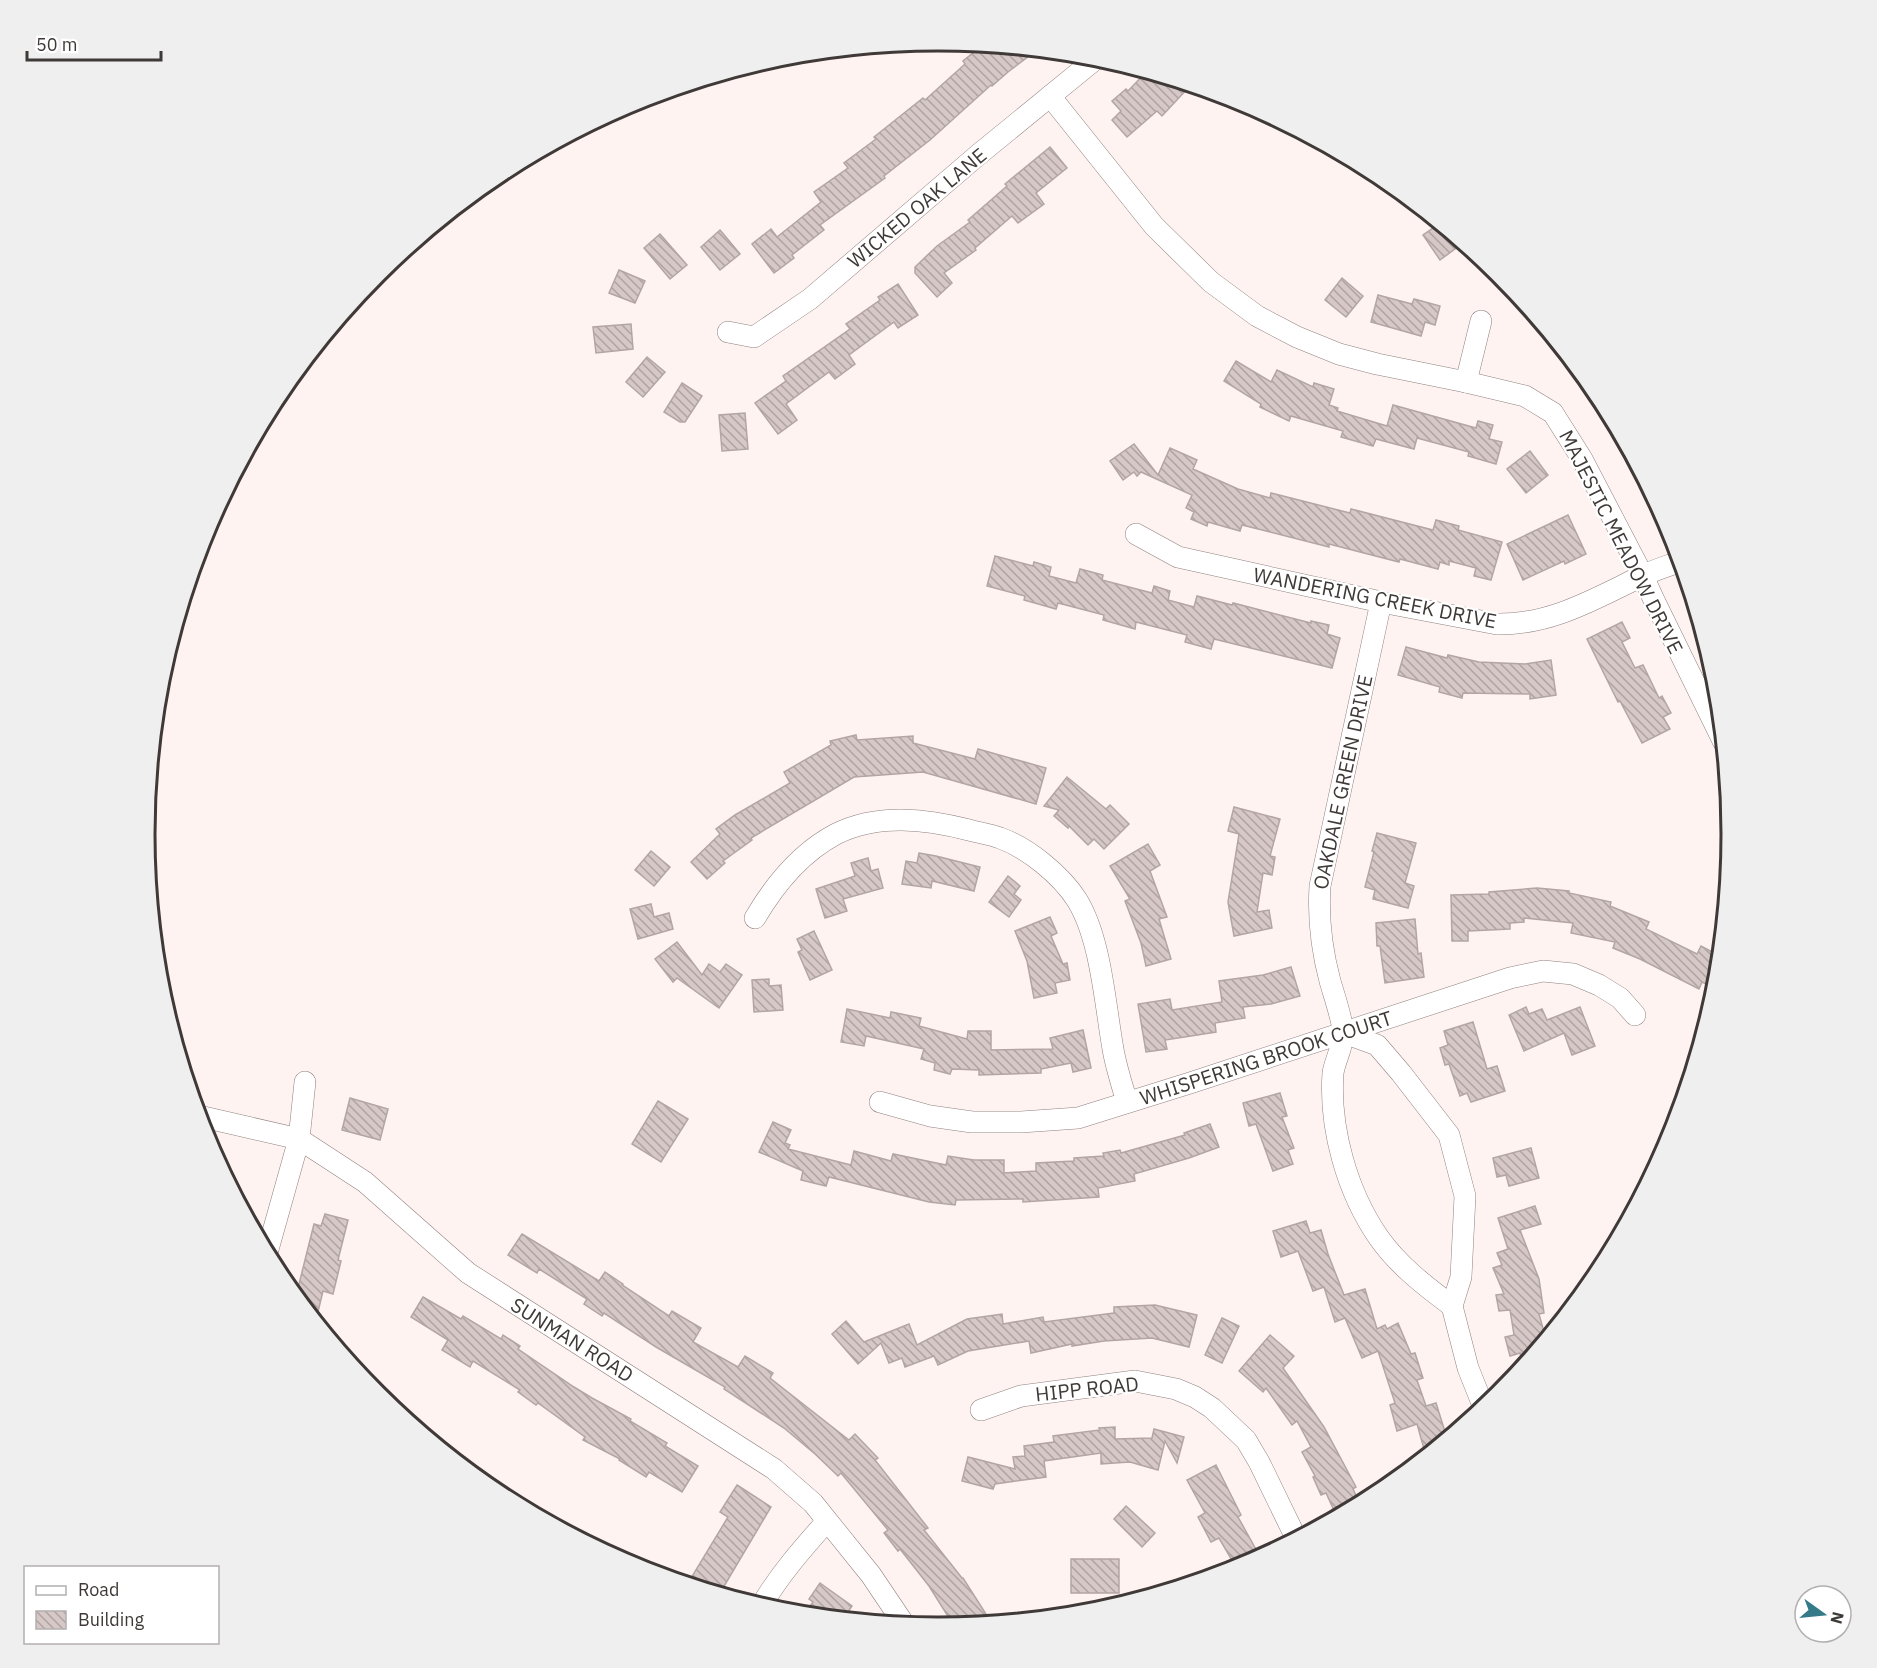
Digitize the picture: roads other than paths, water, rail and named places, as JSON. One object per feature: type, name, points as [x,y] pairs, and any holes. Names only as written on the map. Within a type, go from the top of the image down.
[{"type":"street","name":"WICKED OAK LANE","points":[[728,332],[754,337],[810,299],[978,155],[1088,65]]},
{"type":"street","name":"MAJESTIC MEADOW DRIVE","points":[[1050,96],[1154,226],[1211,282],[1257,316],[1297,337],[1339,354],[1525,396],[1553,413],[1582,459],[1643,576],[1713,721]]},
{"type":"street","points":[[1466,381],[1481,321]]},
{"type":"street","name":"WANDERING CREEK DRIVE","points":[[1136,534],[1178,557],[1476,621],[1514,624],[1537,621],[1561,613],[1673,564]]},
{"type":"street","name":"OAKDALE GREEN DRIVE","points":[[1381,602],[1320,886],[1319,899],[1325,962],[1344,1033],[1334,1072],[1336,1136],[1346,1171],[1360,1204],[1379,1238],[1420,1283],[1452,1306]]},
{"type":"street","points":[[755,918],[785,873],[809,852],[836,834],[863,824],[893,820],[923,820],[1001,838],[1042,863],[1060,879],[1077,901],[1089,928],[1098,961],[1114,1052],[1127,1102]]},
{"type":"street","name":"WHISPERING BROOK COURT","points":[[880,1102],[930,1116],[972,1122],[1021,1122],[1078,1118],[1510,978],[1543,971],[1573,974],[1599,985],[1620,998],[1635,1015]]},
{"type":"street","points":[[1344,1033],[1377,1045],[1449,1135],[1465,1196],[1461,1277],[1452,1306],[1468,1368],[1480,1399]]},
{"type":"street","points":[[270,1242],[299,1139],[305,1082]]},
{"type":"street","name":"SUNMAN ROAD","points":[[209,1118],[299,1139],[365,1182],[468,1273],[774,1469],[813,1503],[871,1575],[898,1615]]},
{"type":"street","name":"HIPP ROAD","points":[[981,1410],[1022,1396],[1135,1382],[1176,1389],[1212,1408],[1246,1440],[1293,1532]]},
{"type":"street","points":[[766,1597],[794,1557],[827,1521]]}]
